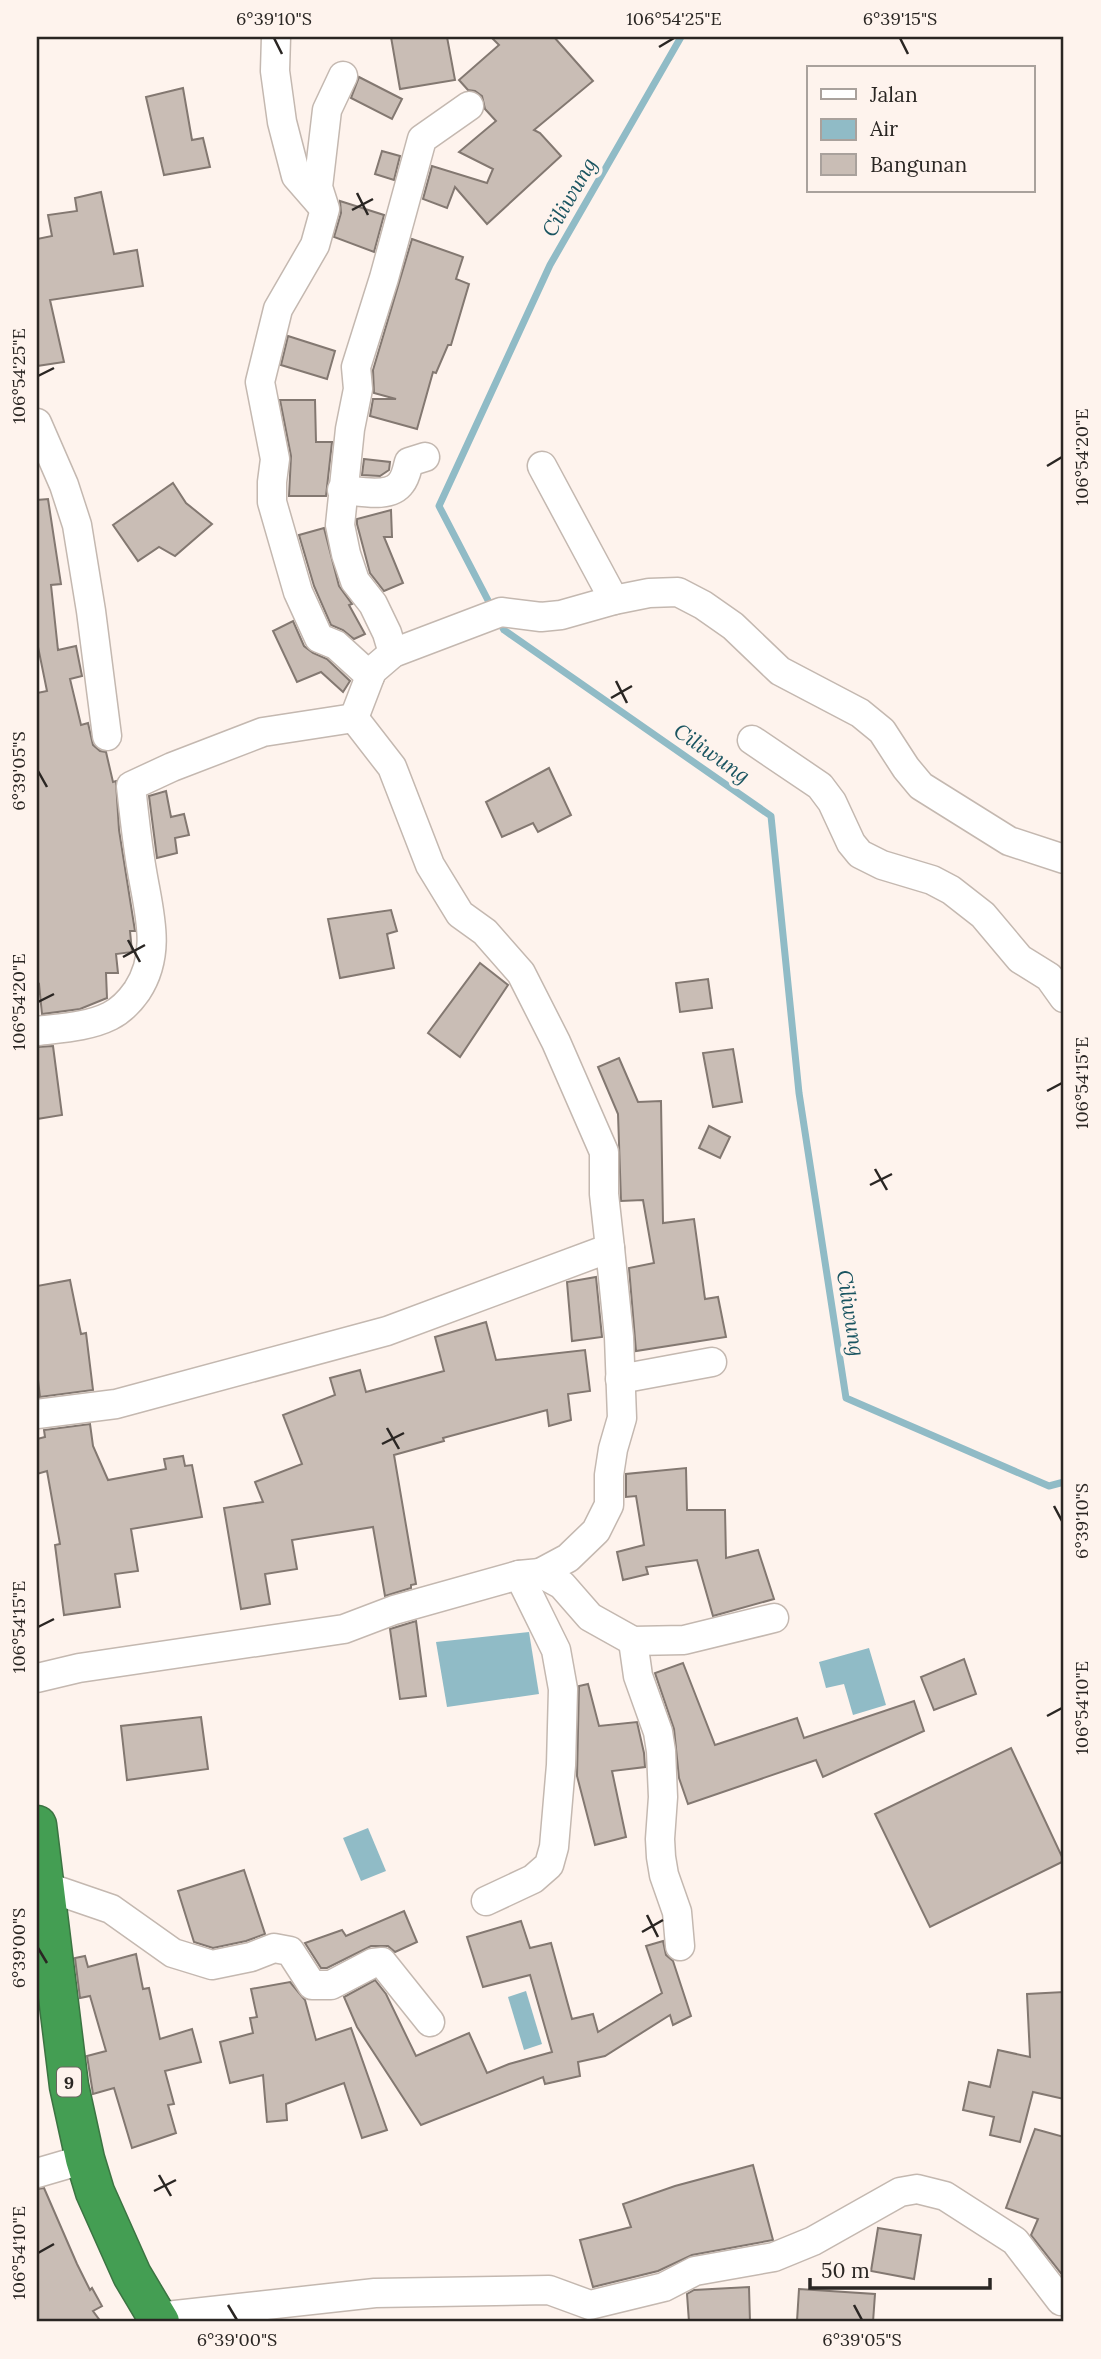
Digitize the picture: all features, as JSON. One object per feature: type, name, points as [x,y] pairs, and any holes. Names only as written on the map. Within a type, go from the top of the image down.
[{"type":"highway","name":"9","points":[[37,1825],[69,2086],[85,2159],[95,2192],[132,2275],[159,2319]]},
{"type":"street","points":[[276,37],[275,71],[282,122],[296,176],[325,209]]},
{"type":"street","points":[[343,76],[327,110],[318,187],[325,209],[315,245],[278,309],[260,382],[275,459],[272,502],[298,592],[319,638],[336,645],[370,676]]},
{"type":"street","points":[[393,653],[373,604],[355,581],[340,525],[350,429],[358,389],[356,367],[384,278],[422,139],[468,106]]},
{"type":"street","points":[[37,423],[64,485],[77,525],[107,736]]},
{"type":"street","points":[[342,490],[389,492],[404,481],[409,462],[425,457]]},
{"type":"street","points":[[542,466],[614,600]]},
{"type":"street","points":[[354,718],[372,671],[393,653],[426,640],[501,612],[541,617],[561,615],[649,593],[678,592],[733,626],[780,671],[860,713],[882,731],[921,786],[1009,841],[1064,859]]},
{"type":"street","points":[[37,1031],[86,1025],[109,1017],[123,1009],[143,981],[153,954],[152,922],[142,871],[131,786],[263,732],[354,718]]},
{"type":"street","points":[[37,1678],[79,1668],[344,1629],[394,1610],[529,1574],[568,1558],[596,1531],[609,1505],[613,1450],[622,1418],[619,1337],[604,1194],[604,1152],[556,1042],[521,973],[485,932],[460,914],[430,865],[391,767],[354,718]]},
{"type":"street","points":[[752,740],[820,786],[832,802],[851,843],[860,854],[882,865],[932,880],[951,890],[983,915],[1020,959],[1049,977],[1064,998]]},
{"type":"street","points":[[37,1415],[116,1404],[387,1331],[610,1248]]},
{"type":"street","points":[[620,1379],[712,1362]]},
{"type":"street","points":[[529,1574],[562,1585],[590,1617],[633,1641],[684,1640],[774,1618]]},
{"type":"street","points":[[486,1901],[533,1879],[549,1865],[554,1847],[561,1765],[563,1689],[556,1650],[529,1574]]},
{"type":"street","points":[[633,1641],[642,1691],[658,1732],[661,1751],[661,1857],[664,1875],[677,1912],[680,1946]]},
{"type":"street","points":[[44,1886],[111,1909],[173,1953],[212,1965],[250,1957],[274,1948],[290,1951],[312,1985],[331,1985],[373,1963],[382,1962],[430,2022]]},
{"type":"street","points":[[37,2173],[85,2159]]},
{"type":"street","points":[[159,2319],[374,2292],[549,2290],[590,2305],[664,2287],[695,2271],[774,2257],[813,2241],[900,2192],[916,2189],[945,2196],[1015,2241],[1063,2303]]},
{"type":"water","points":[[529,1632],[539,1694],[447,1707],[436,1642]]},
{"type":"water","points":[[869,1648],[886,1705],[853,1715],[844,1684],[826,1688],[819,1662]]},
{"type":"water","points":[[368,1828],[386,1871],[361,1881],[343,1838]]},
{"type":"water","points":[[526,1991],[542,2044],[524,2050],[508,1997]]},
{"type":"building","points":[[391,37],[447,37],[455,80],[400,89]]},
{"type":"building","points":[[491,37],[554,37],[593,81],[534,130],[561,156],[487,224],[455,187],[447,208],[423,199],[432,166],[487,183],[493,169],[459,152],[496,121],[485,109],[482,96],[468,90],[459,80],[499,45]]},
{"type":"building","points":[[359,77],[402,99],[392,119],[351,98]]},
{"type":"building","points":[[183,88],[192,140],[203,138],[210,167],[164,175],[146,97]]},
{"type":"building","points":[[382,151],[400,156],[394,180],[375,174]]},
{"type":"building","points":[[101,192],[114,254],[137,250],[143,286],[50,300],[64,362],[37,366],[37,239],[52,236],[48,215],[77,211],[75,198]]},
{"type":"building","points":[[340,201],[384,215],[374,252],[334,237],[341,213]]},
{"type":"building","points":[[412,239],[463,257],[456,279],[469,284],[451,345],[448,345],[436,373],[433,372],[417,429],[370,416],[373,399],[396,399],[374,393],[373,370]]},
{"type":"building","points":[[288,336],[335,351],[327,379],[281,365]]},
{"type":"building","points":[[280,400],[315,400],[316,442],[332,442],[326,496],[289,496],[291,456]]},
{"type":"building","points":[[364,459],[390,462],[389,470],[380,476],[362,475]]},
{"type":"building","points":[[173,483],[186,503],[212,524],[175,556],[159,547],[138,561],[113,525]]},
{"type":"building","points":[[48,499],[61,584],[51,585],[58,650],[76,646],[82,676],[70,679],[81,725],[88,723],[93,745],[106,752],[113,782],[116,781],[119,830],[135,931],[130,931],[132,952],[116,954],[118,973],[106,973],[107,998],[80,1009],[42,1014],[39,984],[37,985],[37,693],[47,691],[37,642],[37,500]]},
{"type":"building","points":[[391,510],[392,537],[384,537],[403,583],[384,591],[370,573],[357,519]]},
{"type":"building","points":[[324,528],[339,586],[352,604],[349,605],[365,634],[354,639],[331,625],[314,586],[299,535]]},
{"type":"building","points":[[293,621],[304,646],[327,659],[350,681],[343,692],[321,672],[297,682],[273,631]]},
{"type":"building","points":[[549,768],[571,815],[538,832],[533,823],[502,837],[486,802]]},
{"type":"building","points":[[166,791],[171,817],[184,814],[189,835],[175,838],[177,853],[157,858],[149,796]]},
{"type":"building","points":[[391,910],[397,931],[387,934],[394,968],[340,978],[328,919]]},
{"type":"building","points":[[480,963],[508,985],[460,1057],[428,1033]]},
{"type":"building","points":[[708,979],[712,1008],[680,1012],[676,983]]},
{"type":"building","points":[[53,1046],[62,1115],[37,1119],[37,1047]]},
{"type":"building","points":[[733,1049],[742,1102],[713,1107],[703,1053]]},
{"type":"building","points":[[619,1058],[638,1102],[661,1101],[663,1223],[694,1219],[705,1299],[718,1297],[726,1337],[636,1351],[629,1268],[654,1263],[643,1200],[621,1201],[618,1114],[598,1067]]},
{"type":"building","points":[[709,1126],[730,1137],[720,1158],[699,1148]]},
{"type":"building","points":[[596,1277],[602,1337],[572,1341],[567,1282]]},
{"type":"building","points":[[70,1280],[81,1334],[86,1333],[93,1390],[40,1397],[37,1371],[37,1286]]},
{"type":"building","points":[[486,1322],[496,1360],[585,1350],[590,1391],[568,1394],[571,1420],[549,1426],[547,1410],[443,1438],[444,1441],[394,1455],[416,1584],[411,1585],[411,1588],[385,1596],[373,1527],[292,1540],[297,1569],[265,1574],[270,1604],[241,1609],[224,1508],[263,1502],[255,1482],[302,1464],[283,1415],[335,1395],[330,1378],[360,1370],[366,1392],[444,1371],[435,1337]]},
{"type":"building","points":[[90,1424],[93,1446],[108,1480],[166,1469],[164,1459],[183,1456],[185,1466],[192,1465],[202,1517],[131,1529],[138,1571],[115,1574],[120,1607],[64,1615],[55,1545],[60,1544],[47,1471],[37,1474],[37,1439],[45,1437],[44,1430]]},
{"type":"building","points":[[686,1468],[687,1510],[725,1510],[726,1558],[758,1550],[774,1599],[713,1616],[697,1560],[646,1567],[648,1574],[623,1580],[617,1552],[644,1545],[636,1496],[626,1497],[626,1474]]},
{"type":"building","points":[[416,1621],[426,1696],[400,1699],[390,1629]]},
{"type":"building","points":[[964,1659],[976,1694],[934,1710],[921,1677]]},
{"type":"building","points":[[683,1663],[715,1745],[797,1718],[804,1738],[914,1701],[924,1731],[823,1777],[816,1760],[688,1804],[679,1778],[674,1729],[655,1673]]},
{"type":"building","points":[[588,1684],[599,1726],[637,1722],[645,1767],[612,1771],[626,1837],[595,1845],[577,1776],[579,1686]]},
{"type":"building","points":[[201,1717],[208,1769],[127,1780],[121,1726]]},
{"type":"building","points":[[1011,1748],[1064,1861],[930,1927],[875,1814]]},
{"type":"building","points":[[244,1870],[265,1934],[213,1948],[194,1942],[178,1891]]},
{"type":"building","points":[[404,1911],[417,1942],[395,1952],[388,1946],[371,1946],[327,1968],[321,1968],[305,1943],[342,1930],[346,1936]]},
{"type":"building","points":[[521,1921],[530,1948],[551,1943],[572,2019],[593,2014],[598,2032],[662,1993],[646,1946],[663,1941],[666,1955],[673,1961],[691,2016],[673,2025],[670,2015],[605,2056],[578,2062],[580,2076],[545,2084],[543,2077],[421,2125],[357,2027],[344,1997],[375,1980],[386,1994],[416,2056],[469,2033],[487,2073],[552,2052],[530,1975],[483,1987],[467,1937]]},
{"type":"building","points":[[136,1954],[143,1989],[149,1988],[160,2039],[192,2029],[201,2062],[165,2071],[174,2104],[168,2105],[176,2133],[132,2148],[114,2088],[93,2094],[87,2056],[106,2051],[90,1996],[80,1998],[75,1958],[85,1956],[88,1967]]},
{"type":"building","points":[[290,1982],[305,2000],[316,2040],[351,2028],[387,2130],[362,2138],[344,2083],[286,2104],[287,2120],[267,2122],[263,2075],[230,2083],[220,2042],[253,2033],[250,2018],[257,2017],[251,1989]]},
{"type":"building","points":[[1064,1992],[1064,2099],[1033,2092],[1020,2142],[990,2135],[994,2117],[963,2110],[969,2082],[990,2087],[998,2050],[1030,2057],[1027,1994]]},
{"type":"building","points":[[1035,2129],[1064,2137],[1064,2277],[1031,2235],[1038,2219],[1006,2208]]},
{"type":"building","points":[[753,2165],[773,2240],[692,2255],[658,2271],[593,2287],[580,2240],[631,2227],[623,2204],[675,2186]]},
{"type":"building","points":[[44,2188],[77,2264],[90,2290],[92,2288],[102,2306],[93,2311],[101,2322],[37,2322],[37,2189]]},
{"type":"building","points":[[878,2228],[921,2235],[914,2279],[871,2271]]},
{"type":"building","points":[[749,2287],[750,2322],[689,2322],[687,2294],[694,2290]]},
{"type":"building","points":[[799,2289],[875,2294],[873,2322],[797,2321]]},
{"type":"waterway","name":"Ciliwung","points":[[492,608],[439,506],[550,265],[681,37]]},
{"type":"waterway","name":"Ciliwung","points":[[498,619],[504,630],[771,816],[799,1093],[846,1398],[1049,1486],[1064,1482]]}]
